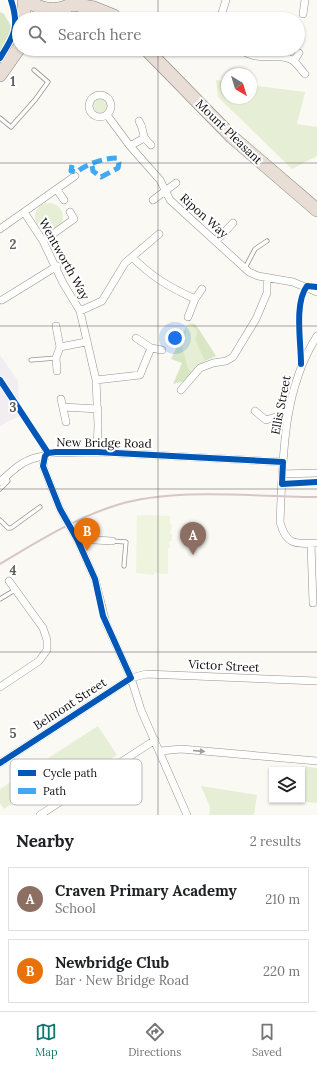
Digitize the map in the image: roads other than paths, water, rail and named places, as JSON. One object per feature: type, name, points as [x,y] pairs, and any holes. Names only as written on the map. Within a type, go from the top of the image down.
[{"type":"highway","points":[[24,0],[24,12]]},
{"type":"highway","points":[[27,0],[44,9],[55,10]]},
{"type":"highway","points":[[105,0],[112,12]]},
{"type":"highway","points":[[53,12],[76,2],[102,12]]},
{"type":"highway","points":[[0,74],[13,56]]},
{"type":"highway","name":"Mount Pleasant","points":[[153,56],[232,137],[317,210]]},
{"type":"street","points":[[222,12],[226,0]]},
{"type":"street","points":[[303,12],[305,0]]},
{"type":"street","points":[[251,56],[287,58],[294,61],[305,74]]},
{"type":"street","points":[[294,61],[297,56]]},
{"type":"street","name":"Ripon Way","points":[[107,115],[130,146],[160,180],[170,200],[245,268],[258,276],[293,282],[317,292]]},
{"type":"street","points":[[139,121],[142,126],[144,138],[151,145]]},
{"type":"street","points":[[130,146],[144,138]]},
{"type":"street","name":"Wentworth Way","points":[[75,176],[24,212],[43,241],[57,266],[63,282],[80,311],[96,380],[98,409],[97,452]]},
{"type":"street","points":[[153,200],[176,184]]},
{"type":"street","points":[[57,190],[64,200]]},
{"type":"street","points":[[0,229],[24,212]]},
{"type":"street","points":[[43,241],[74,219],[70,212]]},
{"type":"street","points":[[216,241],[232,221],[238,229]]},
{"type":"street","points":[[80,311],[102,301],[125,263],[159,234]]},
{"type":"street","points":[[132,256],[147,272],[163,284],[195,299]]},
{"type":"street","points":[[2,300],[57,266]]},
{"type":"street","points":[[180,390],[200,368],[226,361],[232,357],[256,319],[267,293],[267,278]]},
{"type":"street","points":[[188,317],[195,299],[202,289]]},
{"type":"street","points":[[56,326],[60,347],[56,358],[57,371]]},
{"type":"street","points":[[136,338],[151,348],[162,350]]},
{"type":"street","name":"Ellis Street","points":[[314,544],[290,541],[283,535],[280,522],[282,474],[288,413],[301,364],[316,339]]},
{"type":"street","points":[[60,347],[86,342]]},
{"type":"street","points":[[96,380],[140,375],[151,348]]},
{"type":"street","points":[[61,399],[66,422]]},
{"type":"street","points":[[63,407],[98,409]]},
{"type":"street","points":[[255,411],[266,420],[288,413]]},
{"type":"street","name":"New Bridge Road","points":[[187,815],[141,710],[131,678],[103,616],[95,580],[77,539],[60,509],[43,466],[45,456],[48,453],[56,452],[97,452],[283,462]]},
{"type":"street","points":[[0,482],[32,458],[45,456]]},
{"type":"street","points":[[282,474],[317,473]]},
{"type":"street","points":[[77,539],[112,541]]},
{"type":"street","points":[[313,603],[314,544]]},
{"type":"street","points":[[0,687],[39,661],[47,650],[47,640],[43,628],[9,580]]},
{"type":"street","name":"Victor Street","points":[[131,678],[146,674],[317,682]]},
{"type":"street","name":"Belmont Street","points":[[0,763],[131,678]]},
{"type":"street","points":[[126,759],[155,740]]},
{"type":"street","points":[[160,751],[181,750],[317,761]]},
{"type":"street","points":[[40,815],[55,805]]},
{"type":"lane","points":[[0,118],[11,127],[35,100],[48,82],[34,70]]},
{"type":"lane","points":[[245,268],[255,249],[267,242]]},
{"type":"lane","points":[[31,360],[56,358]]},
{"type":"lane","points":[[0,489],[8,482],[6,476]]},
{"type":"lane","points":[[0,520],[8,528],[10,528],[40,507]]},
{"type":"lane","points":[[112,541],[126,542],[124,566]]},
{"type":"lane","points":[[0,599],[16,590]]},
{"type":"railway","points":[[0,564],[57,531],[101,510],[140,499],[164,496],[216,494],[317,497]]},
{"type":"place","name":"Newbridge Club","points":[[87,551]]},
{"type":"place","name":"Craven Primary Academy","points":[[193,555]]}]
